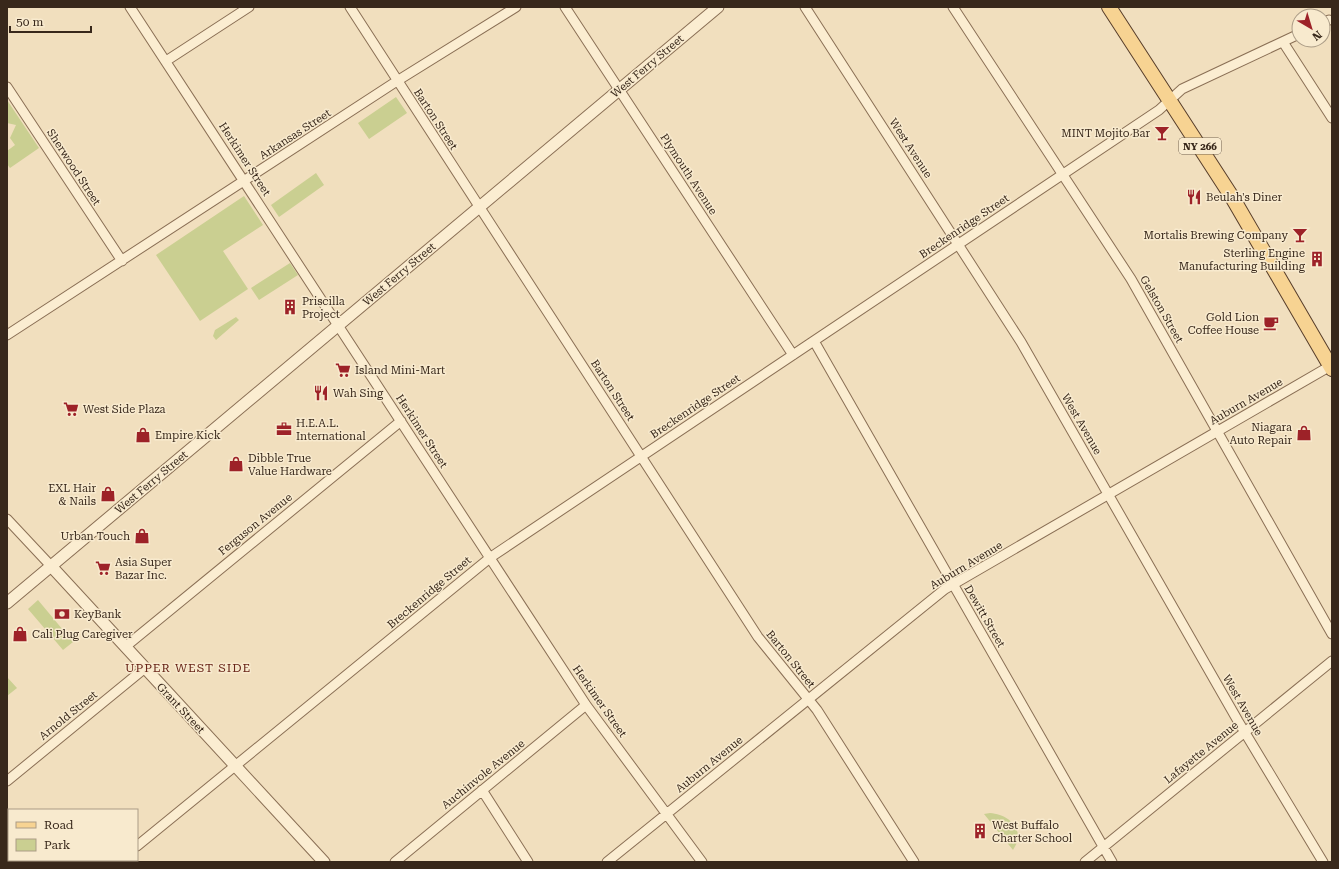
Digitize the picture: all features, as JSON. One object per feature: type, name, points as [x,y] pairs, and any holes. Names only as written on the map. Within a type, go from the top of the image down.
[{"type":"main road","name":"NY 266","points":[[1109,7],[1232,197],[1332,367]]},
{"type":"street","name":"Herkimer Street","points":[[130,7],[491,556],[586,706],[702,862]]},
{"type":"street","points":[[166,61],[249,7]]},
{"type":"street","name":"Barton Street","points":[[350,7],[758,637],[809,699],[914,862]]},
{"type":"street","name":"Arkansas Street","points":[[7,335],[397,81],[516,7]]},
{"type":"street","name":"Plymouth Avenue","points":[[565,7],[793,355]]},
{"type":"street","name":"West Ferry Street","points":[[7,604],[479,206],[718,7]]},
{"type":"street","name":"West Avenue","points":[[805,7],[1021,342],[1244,732],[1323,862]]},
{"type":"street","name":"Gelston Street","points":[[953,7],[1131,279],[1332,634]]},
{"type":"street","name":"Breckenridge Street","points":[[138,845],[491,556],[1159,110],[1182,89],[1291,38]]},
{"type":"street","points":[[1283,42],[1332,118]]},
{"type":"street","name":"Sherwood Street","points":[[7,87],[122,260]]},
{"type":"street","name":"Dewitt Street","points":[[814,341],[1112,862]]},
{"type":"street","name":"Auburn Avenue","points":[[607,862],[945,589],[1218,431],[1332,367]]},
{"type":"street","name":"Ferguson Avenue","points":[[125,646],[401,421]]},
{"type":"street","name":"Grant Street","points":[[7,519],[235,766],[319,861]]},
{"type":"street","name":"Lafayette Avenue","points":[[1085,862],[1332,661]]},
{"type":"street","name":"Arnold Street","points":[[7,781],[144,668]]},
{"type":"street","name":"Auchinvole Avenue","points":[[395,862],[586,706]]},
{"type":"street","points":[[482,790],[528,862]]},
{"type":"green space","points":[[396,97],[407,113],[369,139],[358,123]]},
{"type":"green space","points":[[7,100],[39,148],[10,168],[7,164],[7,151],[15,145],[10,138],[16,125],[7,123]]},
{"type":"green space","points":[[316,173],[324,185],[279,217],[271,205]]},
{"type":"green space","points":[[244,196],[263,225],[223,251],[248,289],[200,321],[156,255]]},
{"type":"green space","points":[[290,263],[298,275],[259,300],[251,288]]},
{"type":"green space","points":[[236,317],[239,320],[216,340],[213,336],[215,330]]},
{"type":"green space","points":[[38,600],[73,642],[63,650],[28,609]]},
{"type":"green space","points":[[7,677],[17,688],[7,696]]},
{"type":"green space","points":[[990,813],[1001,815],[1014,825],[1017,830],[1018,841],[1013,850],[984,814]]},
{"type":"place","name":"MINT Mojito Bar","points":[[1162,133]]},
{"type":"place","name":"Beulah's Diner","points":[[1194,197]]},
{"type":"place","name":"Mortalis Brewing Company","points":[[1300,235]]},
{"type":"place","name":"Sterling Engine Manufacturing Building","points":[[1317,259]]},
{"type":"place","name":"Priscilla Project","points":[[290,307]]},
{"type":"place","name":"Gold Lion Coffee House","points":[[1271,323]]},
{"type":"place","name":"Island Mini-Mart","points":[[343,370]]},
{"type":"place","name":"Wah Sing","points":[[321,393]]},
{"type":"place","name":"West Side Plaza","points":[[71,409]]},
{"type":"place","name":"H.E.A.L. International","points":[[284,429]]},
{"type":"place","name":"Niagara Auto Repair","points":[[1304,433]]},
{"type":"place","name":"Empire Kick","points":[[143,435]]},
{"type":"place","name":"Dibble True Value Hardware","points":[[236,464]]},
{"type":"place","name":"EXL Hair & Nails","points":[[108,494]]},
{"type":"place","name":"Urban Touch","points":[[142,536]]},
{"type":"place","name":"Asia Super Bazar Inc.","points":[[103,568]]},
{"type":"place","name":"KeyBank","points":[[62,614]]},
{"type":"place","name":"Cali Plug Caregiver","points":[[20,634]]},
{"type":"place","name":"West Buffalo Charter School","points":[[980,831]]},
{"type":"district","name":"UPPER WEST SIDE","points":[[188,668]]}]
